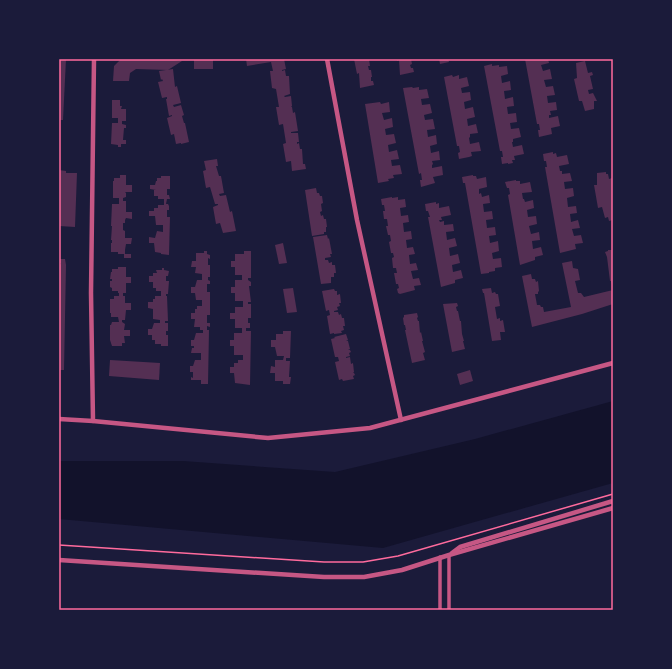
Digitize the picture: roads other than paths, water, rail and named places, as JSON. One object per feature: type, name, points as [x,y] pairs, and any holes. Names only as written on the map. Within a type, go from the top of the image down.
[{"type":"street","points":[[93,421],[91,293],[94,59]]},
{"type":"street","points":[[327,59],[357,220],[401,420]]},
{"type":"street","points":[[59,419],[268,438],[370,428],[613,363]]},
{"type":"street","points":[[449,555],[460,547],[613,501]]},
{"type":"street","points":[[59,560],[324,577],[358,577],[402,570],[440,557],[613,508]]},
{"type":"street","points":[[448,610],[449,555]]},
{"type":"street","points":[[440,557],[440,610]]}]
